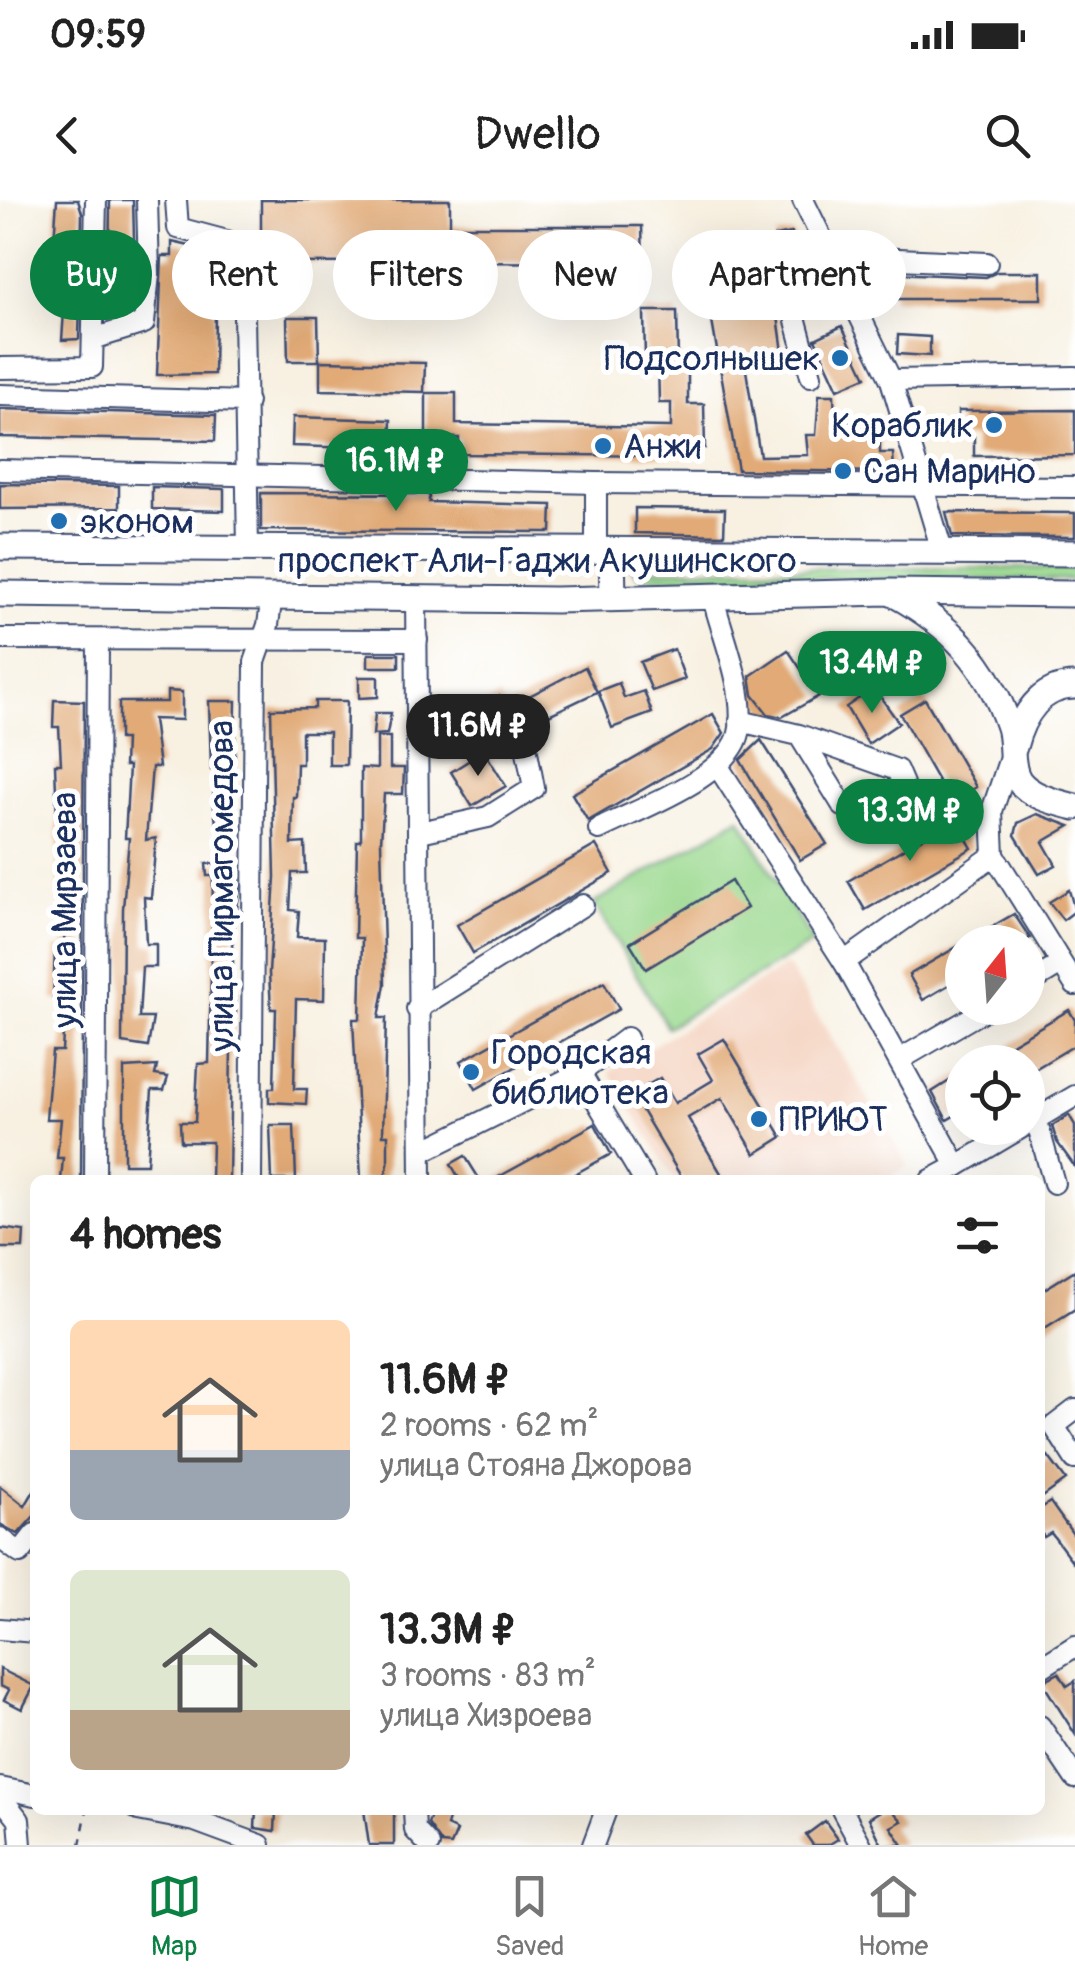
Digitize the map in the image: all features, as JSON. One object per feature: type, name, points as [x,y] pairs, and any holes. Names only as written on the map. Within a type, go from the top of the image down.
[{"type":"main road","name":"проспект Али-Гаджи Акушинского","points":[[0,548],[1075,552]]},
{"type":"main road","points":[[154,549],[172,562],[171,574],[156,593]]},
{"type":"main road","points":[[604,551],[613,598]]},
{"type":"main road","name":"проспект Али-Гаджи Акушинского","points":[[0,594],[613,598],[889,592],[1075,594]]},
{"type":"main road","points":[[889,592],[935,617],[958,638],[996,698],[1014,747],[1014,773],[1020,782],[1036,794],[1075,807]]},
{"type":"main road","points":[[1014,747],[1036,701],[1058,688],[1075,686]]},
{"type":"street","points":[[0,368],[92,367],[96,200]]},
{"type":"street","points":[[93,339],[144,324],[149,274],[147,200]]},
{"type":"street","points":[[176,200],[178,228],[227,242],[243,256],[248,549]]},
{"type":"street","points":[[802,200],[818,230]]},
{"type":"street","points":[[906,260],[987,264]]},
{"type":"street","points":[[796,320],[811,376]]},
{"type":"street","points":[[862,320],[891,380],[944,554]]},
{"type":"street","points":[[891,380],[1075,376]]},
{"type":"street","points":[[0,395],[247,402]]},
{"type":"street","points":[[0,470],[596,483],[1075,487]]},
{"type":"street","points":[[596,483],[604,551]]},
{"type":"street","name":"улица Пирмагомедова","points":[[251,1175],[255,662],[259,641],[268,625],[272,595]]},
{"type":"street","points":[[416,596],[420,832],[416,1009],[421,1175]]},
{"type":"street","points":[[599,829],[718,768],[741,730],[713,598]]},
{"type":"street","points":[[0,639],[416,640]]},
{"type":"street","name":"улица Мирзаева","points":[[95,1175],[98,640]]},
{"type":"street","points":[[740,721],[800,735],[897,770],[904,778],[902,784],[868,806],[843,806],[800,735]]},
{"type":"street","points":[[420,832],[488,817],[534,788],[525,741]]},
{"type":"street","points":[[1014,747],[992,811],[994,855],[1075,986]]},
{"type":"street","points":[[718,768],[844,962],[957,1166]]},
{"type":"street","points":[[844,962],[994,855]]},
{"type":"street","points":[[416,1009],[583,906]]},
{"type":"street","points":[[1045,974],[1061,964]]},
{"type":"street","points":[[900,1060],[959,1025]]},
{"type":"street","points":[[421,1152],[580,1073],[627,1038]]},
{"type":"street","points":[[580,1073],[633,1175]]},
{"type":"street","points":[[1045,1113],[1075,1096]]},
{"type":"street","points":[[940,1175],[992,1145]]},
{"type":"street","points":[[1038,1145],[1054,1183]]},
{"type":"street","points":[[1075,1410],[1054,1426],[1075,1459]]},
{"type":"street","points":[[0,1538],[20,1554],[30,1541]]},
{"type":"street","points":[[0,1630],[30,1632]]},
{"type":"street","points":[[1045,1665],[1075,1646]]},
{"type":"street","points":[[1045,1733],[1075,1778]]},
{"type":"street","points":[[0,1788],[30,1795]]},
{"type":"street","points":[[0,1796],[19,1820],[21,1845]]},
{"type":"street","points":[[164,1815],[195,1821],[260,1845]]},
{"type":"street","points":[[414,1815],[415,1830],[429,1845]]},
{"type":"street","points":[[593,1845],[604,1815]]},
{"type":"street","points":[[845,1815],[861,1845]]},
{"type":"path","points":[[80,1845],[86,1815]]},
{"type":"shaded area","name":"ПРИЮТ","points":[[787,965],[909,1166],[894,1175],[672,1175],[609,1072]]},
{"type":"green space","points":[[1075,568],[1075,580],[639,577],[632,569]]},
{"type":"green space","points":[[740,818],[813,943],[667,1027],[594,903]]},
{"type":"building","points":[[57,200],[78,200],[82,230],[55,230]]},
{"type":"building","points":[[110,200],[133,200],[134,230],[110,230]]},
{"type":"building","points":[[261,200],[450,200],[450,226],[642,226],[642,230],[518,230],[518,262],[498,262],[498,230],[333,230],[333,263],[313,263],[313,230],[261,230]]},
{"type":"building","points":[[162,256],[172,256],[172,320],[215,320],[214,374],[157,375]]},
{"type":"building","points":[[997,272],[1041,272],[1041,299],[906,299],[906,274],[986,277]]},
{"type":"building","points":[[652,311],[672,311],[672,320],[677,320],[678,361],[688,361],[688,404],[704,404],[705,448],[670,449],[670,456],[459,454],[459,438],[426,437],[426,393],[456,393],[456,424],[671,427],[671,403],[659,403],[658,360],[645,360],[644,320],[652,320]]},
{"type":"building","points":[[318,317],[319,361],[288,361],[287,320]]},
{"type":"building","points":[[63,320],[79,320],[79,339],[62,340]]},
{"type":"building","points":[[712,320],[779,320],[784,359],[745,364],[760,456],[808,455],[806,435],[816,435],[819,395],[834,395],[835,422],[862,421],[862,438],[880,438],[880,453],[893,453],[894,472],[738,470]]},
{"type":"building","name":"Подсолнышек","points":[[842,326],[866,377],[838,389],[815,339]]},
{"type":"building","points":[[898,335],[930,337],[930,356],[897,354]]},
{"type":"building","points":[[320,361],[425,363],[424,392],[320,390]]},
{"type":"building","points":[[0,409],[216,415],[215,441],[0,437]]},
{"type":"building","points":[[1075,410],[1075,455],[974,456],[974,437],[958,437],[958,411]]},
{"type":"building","points":[[293,417],[391,420],[390,449],[292,446]]},
{"type":"building","points":[[0,484],[119,486],[119,508],[0,509]]},
{"type":"building","points":[[152,487],[224,489],[224,511],[152,509]]},
{"type":"building","points":[[261,493],[429,494],[429,502],[552,505],[551,532],[261,530]]},
{"type":"building","points":[[635,508],[725,509],[724,535],[635,533]]},
{"type":"building","points":[[946,512],[1075,513],[1075,537],[952,536]]},
{"type":"building","points":[[674,649],[685,679],[652,691],[640,662]]},
{"type":"building","points":[[788,650],[819,696],[782,717],[768,714],[753,695],[750,676]]},
{"type":"building","points":[[368,654],[399,654],[399,667],[368,667]]},
{"type":"building","points":[[585,667],[597,692],[517,730],[487,751],[466,714],[499,696],[506,708]]},
{"type":"building","points":[[359,677],[378,677],[378,697],[359,698]]},
{"type":"building","points":[[619,683],[624,698],[644,691],[652,713],[612,728],[598,691]]},
{"type":"building","points":[[874,688],[899,723],[868,744],[846,707]]},
{"type":"building","points":[[167,691],[182,692],[182,720],[153,719],[159,767],[152,767],[146,840],[156,838],[151,898],[144,897],[146,944],[156,944],[156,967],[142,967],[139,1018],[153,1018],[148,1047],[122,1043],[129,766],[124,766],[125,739],[119,739],[119,702],[167,702]]},
{"type":"building","points":[[925,699],[976,787],[950,802],[900,714]]},
{"type":"building","points":[[54,700],[84,701],[81,1175],[61,1175],[63,1158],[57,1158],[61,1119],[46,1119],[52,1051],[62,1051],[65,1000],[53,1000],[55,947],[64,947],[65,902],[60,902],[55,764],[61,764],[59,727],[53,727]]},
{"type":"building","points":[[209,701],[236,701],[233,842],[240,887],[232,946],[236,1012],[231,1046],[229,1175],[211,1175],[212,1142],[181,1142],[180,1122],[195,1122],[198,1064],[209,1063],[213,876],[207,876],[206,864],[220,863],[220,824],[216,824],[213,799],[216,770],[211,770]]},
{"type":"building","points":[[315,701],[347,701],[346,765],[329,765],[329,732],[302,732],[302,764],[297,764],[293,797],[292,844],[305,843],[306,873],[292,873],[290,910],[299,911],[297,937],[325,938],[324,1000],[296,999],[294,1089],[307,1089],[306,1104],[269,1102],[269,1088],[274,1088],[276,1009],[271,1009],[269,973],[275,877],[271,709],[315,708]]},
{"type":"building","points":[[375,713],[391,713],[387,734],[373,735]]},
{"type":"building","points":[[713,714],[724,733],[713,749],[588,821],[572,794]]},
{"type":"building","points":[[377,737],[390,737],[390,768],[404,768],[403,794],[384,794],[381,842],[385,984],[379,1018],[386,1018],[383,1135],[388,1135],[388,1165],[385,1175],[361,1175],[353,1019],[360,1019],[362,938],[355,938],[357,841],[361,841],[361,768],[377,769]]},
{"type":"building","points":[[761,740],[827,844],[800,860],[740,760]]},
{"type":"building","points":[[484,751],[506,786],[472,806],[451,772]]},
{"type":"building","points":[[1037,814],[1070,826],[1043,842],[1056,865],[1039,874],[1015,835],[1018,823]]},
{"type":"building","points":[[955,819],[972,848],[865,910],[848,881]]},
{"type":"building","points":[[596,845],[612,873],[473,953],[457,925]]},
{"type":"building","points":[[731,881],[747,908],[646,969],[630,943]]},
{"type":"building","points":[[1069,890],[1075,911],[1063,920],[1049,902]]},
{"type":"building","points":[[1014,914],[1021,925],[995,925]]},
{"type":"building","points":[[945,954],[945,987],[923,1000],[909,975]]},
{"type":"building","points":[[604,982],[619,1009],[476,1089],[461,1061]]},
{"type":"building","points":[[1069,1010],[1075,1020],[1075,1045],[1045,1063],[1045,1045],[1010,1045],[1045,1025]]},
{"type":"building","points":[[724,1039],[782,1137],[755,1154],[722,1098],[688,1118],[722,1175],[680,1175],[632,1094],[660,1078],[675,1103],[713,1080],[698,1054]]},
{"type":"building","points":[[157,1066],[155,1075],[168,1077],[164,1090],[152,1090],[147,1164],[124,1164],[124,1068]]},
{"type":"building","points":[[945,1084],[945,1116],[932,1092]]},
{"type":"building","points":[[1069,1115],[1075,1125],[1075,1167],[1057,1142],[1052,1126]]},
{"type":"building","points":[[595,1124],[611,1154],[573,1175],[502,1175]]},
{"type":"building","points":[[270,1125],[294,1125],[296,1175],[272,1175]]},
{"type":"building","points":[[465,1156],[477,1175],[457,1175],[451,1164]]},
{"type":"building","points":[[0,1228],[24,1231],[23,1248],[0,1248]]},
{"type":"building","points":[[1075,1270],[1075,1309],[1045,1328],[1045,1289]]},
{"type":"building","points":[[1048,1456],[1066,1480],[1045,1495]]},
{"type":"building","points":[[0,1486],[25,1506],[30,1498],[30,1521],[18,1534],[0,1524]]},
{"type":"building","points":[[1050,1502],[1075,1537],[1075,1565],[1051,1533],[1045,1536],[1045,1506]]},
{"type":"building","points":[[0,1669],[30,1684],[22,1709],[4,1700],[9,1690],[0,1686]]},
{"type":"building","points":[[1059,1673],[1067,1686],[1075,1681],[1075,1734],[1045,1687],[1045,1680]]},
{"type":"building","points":[[256,1815],[276,1815],[275,1831],[255,1828]]},
{"type":"building","points":[[365,1815],[394,1815],[394,1845],[369,1845]]},
{"type":"building","points":[[431,1815],[450,1815],[447,1826],[457,1831],[451,1845],[442,1844],[428,1824]]},
{"type":"building","points":[[897,1815],[902,1821],[891,1827],[903,1845],[882,1845],[869,1818]]},
{"type":"building","points":[[825,1821],[838,1839],[828,1845],[813,1845],[806,1835]]},
{"type":"place","name":"Подсолнышек","points":[[840,358]]},
{"type":"place","name":"Кораблик","points":[[994,425]]},
{"type":"place","name":"Анжи","points":[[603,446]]},
{"type":"place","name":"Сан Марино","points":[[843,471]]},
{"type":"place","name":"эконом","points":[[59,521]]},
{"type":"place","name":"Городская библиотека","points":[[471,1072]]},
{"type":"place","name":"ПРИЮТ","points":[[759,1119]]}]
